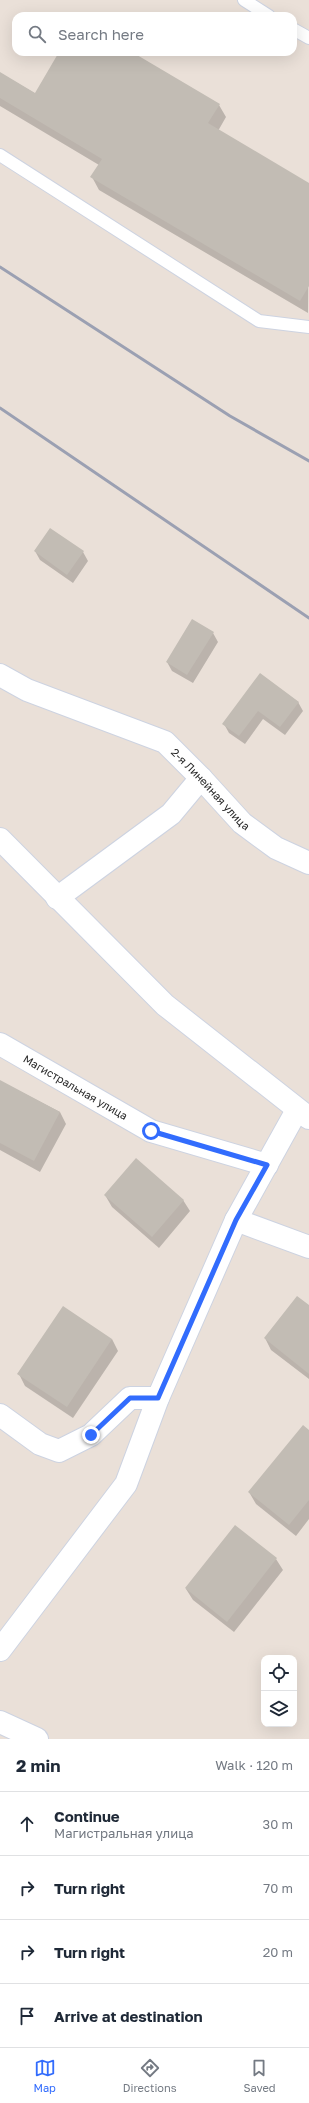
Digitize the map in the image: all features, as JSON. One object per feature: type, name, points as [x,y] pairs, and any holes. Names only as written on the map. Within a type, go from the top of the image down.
[{"type":"street","name":"2-я Линейная улица","points":[[0,675],[27,690],[165,742],[201,778],[242,823],[276,848],[309,863]]},
{"type":"street","points":[[57,898],[171,814],[201,778]]},
{"type":"street","points":[[0,839],[165,1005],[303,1114],[267,1165],[236,1220],[158,1398],[126,1484],[0,1650]]},
{"type":"street","name":"Магистральная улица","points":[[0,1044],[151,1131],[267,1165]]},
{"type":"street","points":[[236,1220],[309,1248]]},
{"type":"street","points":[[0,1415],[40,1444],[60,1451],[91,1435],[130,1398],[158,1398]]},
{"type":"street","points":[[0,1722],[38,1739]]},
{"type":"lane","points":[[244,0],[263,12]]},
{"type":"lane","points":[[297,31],[309,38]]},
{"type":"lane","points":[[0,155],[260,321],[309,327]]},
{"type":"building","points":[[57,56],[139,56],[220,104],[208,123],[309,183],[309,286],[300,301],[90,177],[102,159],[0,98],[0,72],[35,93]]},
{"type":"building","points":[[50,528],[84,551],[67,575],[34,551]]},
{"type":"building","points":[[192,619],[214,632],[187,675],[166,662]]},
{"type":"building","points":[[260,673],[299,702],[280,727],[258,711],[239,736],[222,724]]},
{"type":"building","points":[[0,1080],[60,1112],[34,1161],[0,1143]]},
{"type":"building","points":[[136,1158],[184,1200],[152,1237],[104,1195]]},
{"type":"building","points":[[297,1296],[309,1305],[309,1374],[264,1338]]},
{"type":"building","points":[[63,1306],[112,1339],[67,1407],[17,1374]]},
{"type":"building","points":[[303,1425],[309,1430],[309,1500],[289,1525],[248,1492]]},
{"type":"building","points":[[235,1525],[277,1558],[227,1622],[185,1588]]},
{"type":"railway","points":[[0,267],[230,416],[309,461]]},
{"type":"railway","points":[[0,408],[309,618]]},
{"type":"route","points":[[91,1435],[130,1398],[158,1398],[236,1220],[267,1165],[151,1131]]}]
